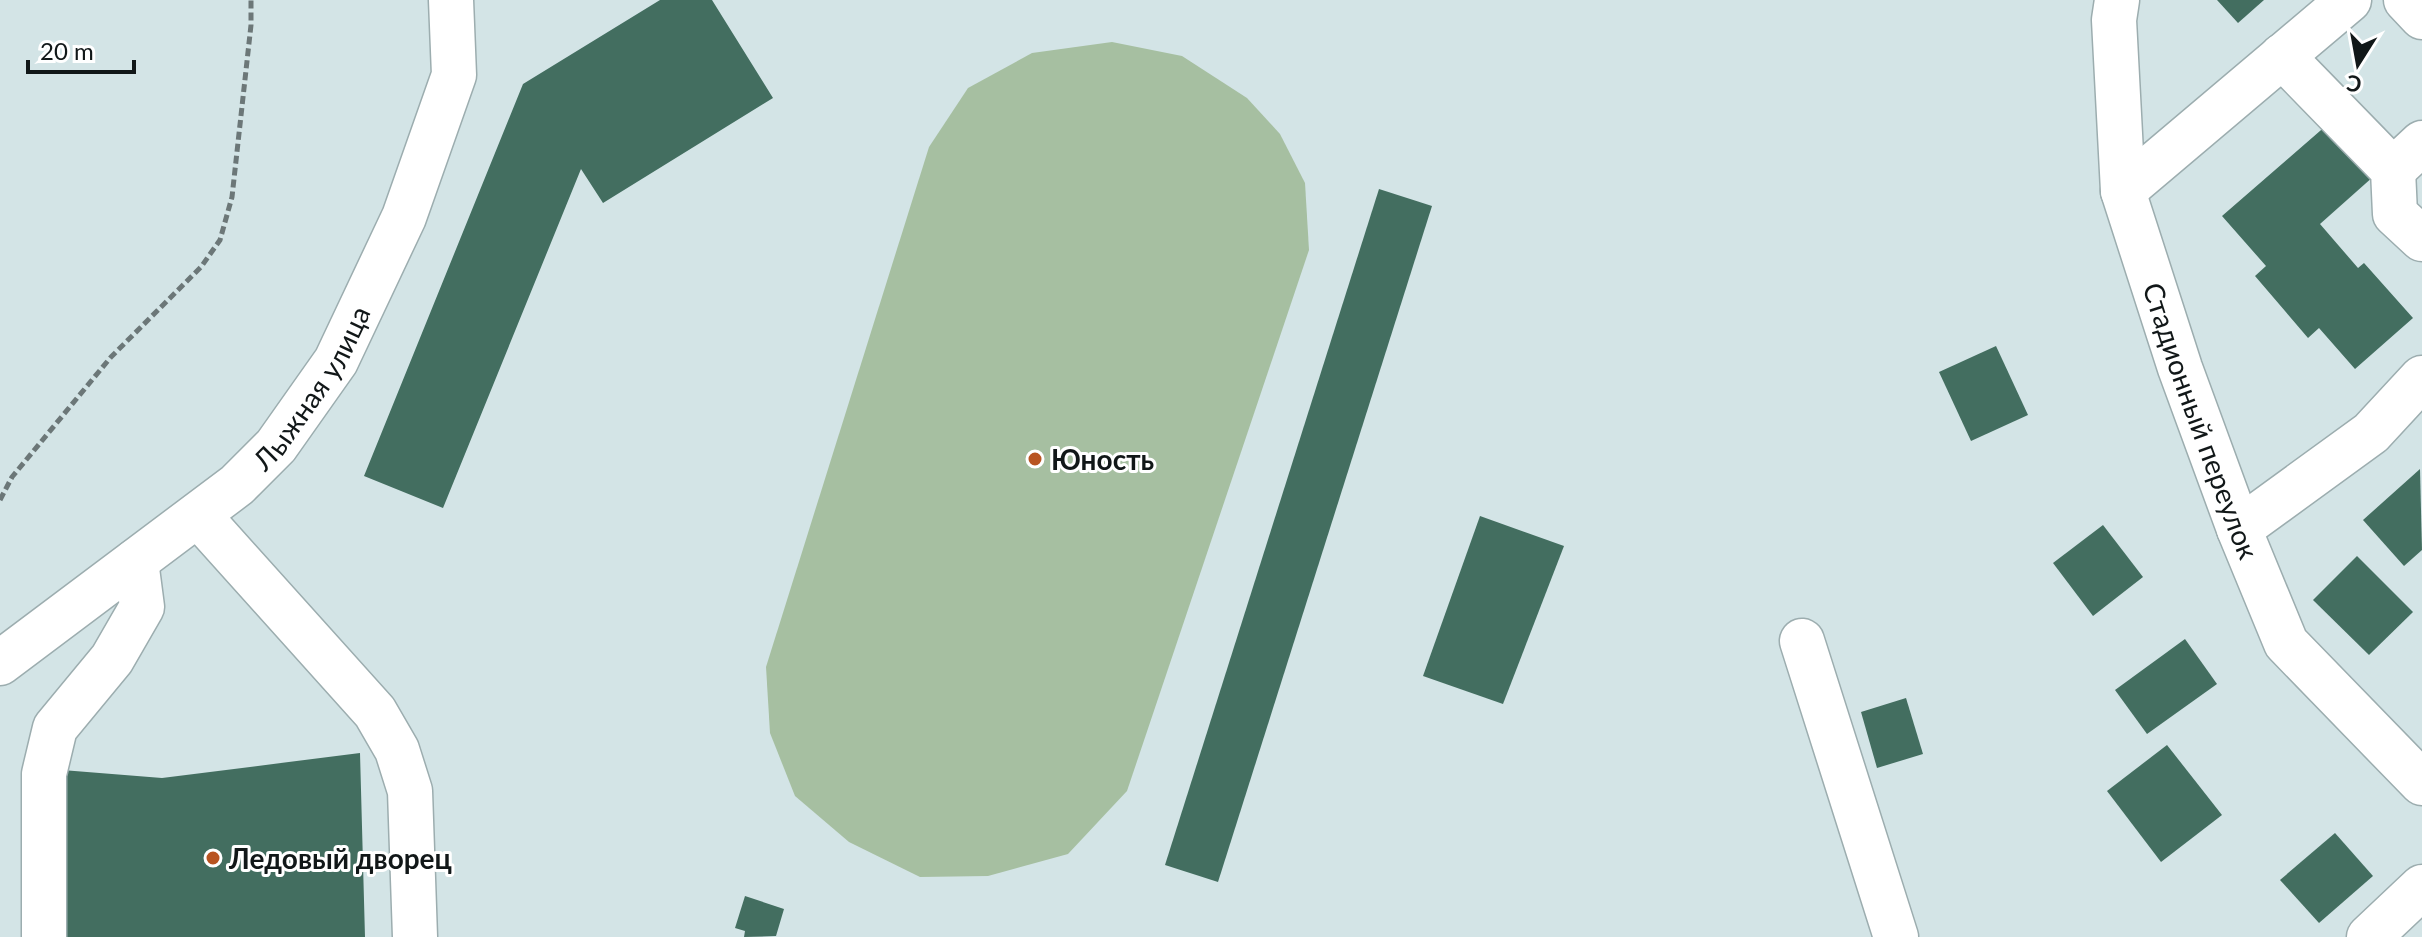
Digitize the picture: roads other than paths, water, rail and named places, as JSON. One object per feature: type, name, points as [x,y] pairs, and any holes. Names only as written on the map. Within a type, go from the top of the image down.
[{"type":"street","name":"Лыжная улица","points":[[0,663],[237,485],[276,446],[336,361],[404,217],[454,75],[451,0]]},
{"type":"street","name":"Стадионный переулок","points":[[2117,0],[2114,20],[2123,191],[2180,368],[2239,529],[2286,643],[2422,783]]},
{"type":"street","points":[[2123,191],[2349,0]]},
{"type":"street","points":[[2406,0],[2422,17]]},
{"type":"street","points":[[2282,56],[2407,156],[2395,214],[2422,239]]},
{"type":"street","points":[[2239,529],[2371,433],[2422,378]]},
{"type":"street","points":[[198,515],[375,712],[397,750],[410,791],[415,937]]},
{"type":"street","points":[[44,937],[44,774],[55,728],[112,659],[142,607],[136,561]]},
{"type":"street","points":[[1802,641],[1896,937]]},
{"type":"street","points":[[2369,937],[2422,887]]},
{"type":"place","name":"Юность","points":[[1035,459]]},
{"type":"place","name":"Ледовый дворец","points":[[213,858]]}]
